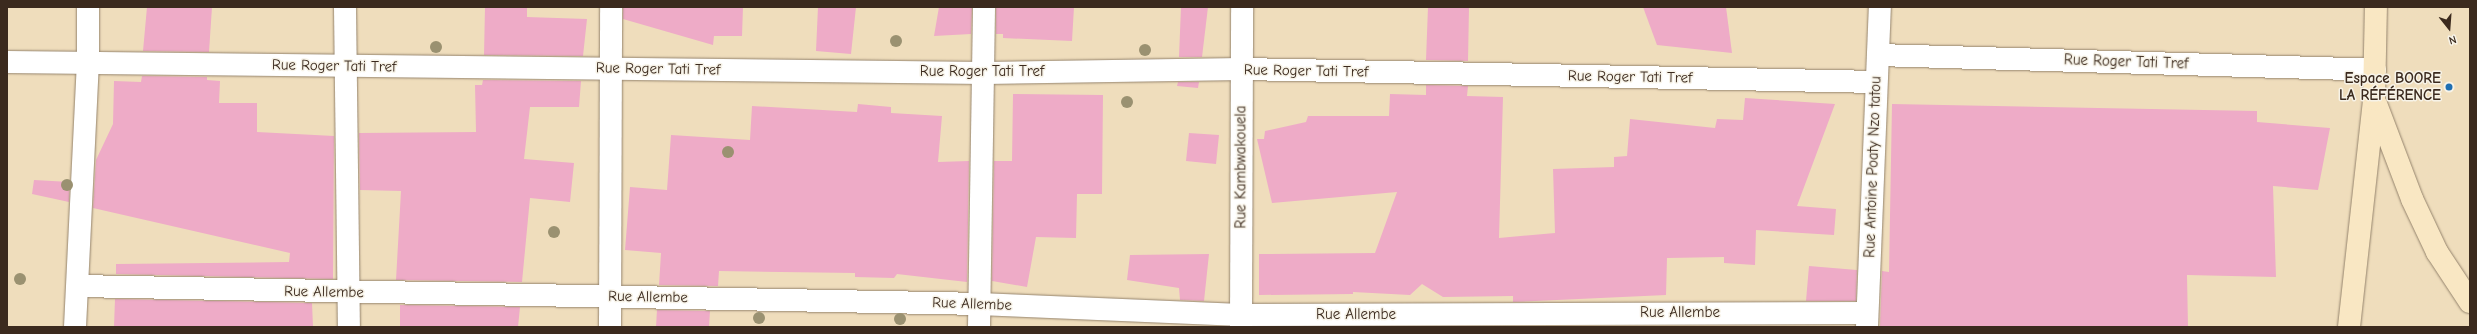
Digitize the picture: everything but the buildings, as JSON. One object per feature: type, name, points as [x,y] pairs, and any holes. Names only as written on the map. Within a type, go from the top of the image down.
[{"type":"street","points":[[75,327],[88,62],[88,7]]},
{"type":"street","points":[[345,7],[349,327]]},
{"type":"street","points":[[610,327],[611,7]]},
{"type":"street","points":[[979,327],[985,73],[984,7]]},
{"type":"street","name":"Rue Kambwakouela","points":[[1241,321],[1242,7]]},
{"type":"street","name":"Rue Antoine Poaty Nzo tatou","points":[[1867,320],[1880,7]]},
{"type":"street","points":[[2350,327],[2374,99],[2376,7]]},
{"type":"street","name":"Rue Roger Tati Tref","points":[[1878,55],[2375,70]]},
{"type":"street","name":"Rue Roger Tati Tref","points":[[7,62],[985,73],[1242,69],[1876,82]]},
{"type":"street","points":[[2374,99],[2412,199],[2437,252],[2470,302]]},
{"type":"street","name":"Rue Allembe","points":[[78,286],[979,304],[1241,321],[1867,320]]},
{"type":"place","name":"Espace BOORE LA RÉFÉRENCE","points":[[2449,87]]}]
